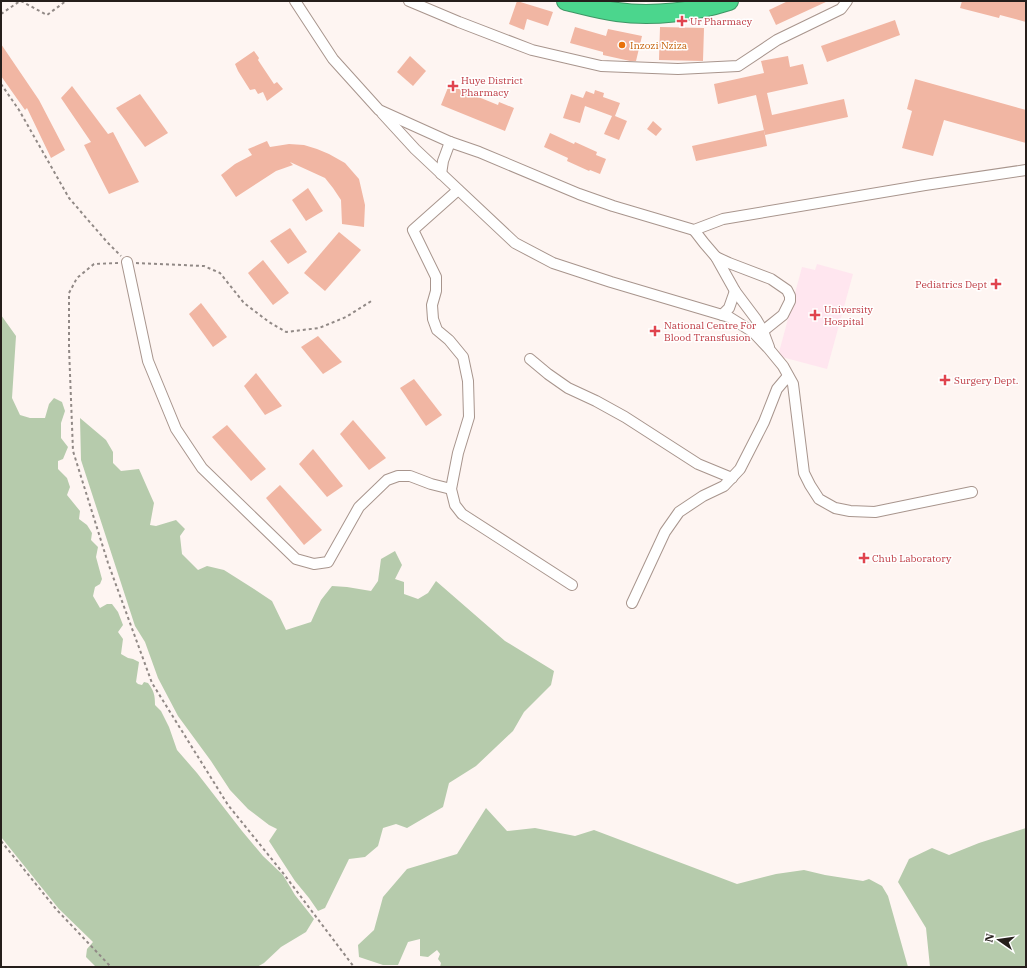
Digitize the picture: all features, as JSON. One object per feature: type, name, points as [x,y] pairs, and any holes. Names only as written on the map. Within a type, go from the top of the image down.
[{"type":"highway","points":[[566,1],[617,12],[646,14],[683,11],[729,1]]},
{"type":"street","points":[[295,1],[333,59],[379,110],[415,149],[515,243],[553,263],[729,317],[753,332],[782,366],[792,384],[804,473],[819,499],[835,508],[850,511],[875,512],[972,492]]},
{"type":"street","points":[[409,1],[532,50],[601,66],[678,70],[738,66],[777,40],[841,9],[847,1]]},
{"type":"street","points":[[379,110],[450,142],[479,152],[579,194],[613,206],[694,230],[716,257],[736,292],[756,319],[763,331],[769,349]]},
{"type":"street","points":[[441,174],[443,162],[450,142]]},
{"type":"street","points":[[694,230],[723,219],[925,185],[1026,170]]},
{"type":"street","points":[[458,190],[413,230],[436,277],[436,291],[432,305],[433,319],[437,330],[449,340],[463,357],[468,381],[468,416],[458,452],[451,490],[455,505],[462,514],[572,585]]},
{"type":"street","points":[[716,257],[771,279],[787,290],[790,296],[790,301],[783,315],[763,331]]},
{"type":"street","points":[[127,262],[148,361],[176,430],[202,468],[296,559],[314,564],[328,562],[359,507],[387,480],[398,476],[410,476],[451,490]]},
{"type":"street","points":[[722,315],[729,308],[736,292]]},
{"type":"street","points":[[530,359],[568,388],[625,417],[698,464],[732,478]]},
{"type":"street","points":[[632,603],[665,532],[679,512],[703,496],[724,486],[740,469],[764,422],[777,389],[788,376]]},
{"type":"path","points":[[1,14],[20,1],[47,15],[66,1]]},
{"type":"path","points":[[1,84],[19,110],[69,198],[107,242],[127,262]]},
{"type":"path","points":[[354,967],[283,873],[228,805],[152,683],[106,556],[73,451],[69,348],[69,293],[77,278],[94,264],[127,262],[204,266],[220,273],[244,303],[268,322],[286,332],[319,328],[346,317],[373,300]]},
{"type":"path","points":[[1,842],[56,908],[111,967]]},
{"type":"shaded area","name":"University Hospital","points":[[817,264],[853,274],[827,369],[778,356],[802,267],[815,270]]},
{"type":"green space","points":[[1,315],[16,336],[12,398],[20,415],[30,418],[45,418],[49,404],[54,398],[62,402],[65,411],[61,423],[61,438],[68,447],[63,459],[58,461],[58,469],[67,478],[70,487],[67,495],[80,511],[79,519],[87,525],[92,533],[91,540],[98,547],[96,557],[102,579],[100,584],[95,587],[93,596],[100,608],[107,604],[112,604],[118,612],[123,625],[118,632],[123,639],[121,654],[139,662],[136,682],[142,685],[144,682],[148,683],[152,688],[155,705],[161,711],[169,727],[177,750],[263,856],[283,875],[295,895],[314,919],[306,932],[281,947],[264,963],[257,967],[96,967],[86,957],[87,949],[93,942],[59,909],[1,837]]},
{"type":"green space","points":[[80,418],[106,440],[113,452],[113,463],[121,471],[139,469],[154,503],[150,525],[156,526],[176,520],[185,529],[180,536],[182,554],[198,570],[207,566],[224,570],[272,601],[286,630],[311,622],[321,600],[332,586],[371,591],[378,581],[381,559],[395,551],[402,565],[395,579],[404,582],[404,594],[418,599],[428,593],[436,581],[505,641],[554,671],[551,685],[524,712],[513,731],[476,766],[449,783],[443,807],[407,828],[396,824],[383,828],[378,846],[365,857],[349,859],[325,908],[318,911],[295,881],[269,841],[277,829],[269,825],[248,809],[230,790],[178,716],[158,678],[145,642],[135,626],[81,460]]},
{"type":"green space","points":[[486,808],[507,831],[535,828],[575,836],[594,830],[737,884],[776,874],[804,870],[863,881],[869,879],[882,886],[888,896],[908,967],[440,967],[441,963],[438,959],[440,954],[437,950],[428,957],[420,956],[420,939],[408,942],[398,965],[383,965],[359,957],[358,945],[374,930],[383,897],[407,869],[457,854]]},
{"type":"green space","points":[[1026,828],[1026,967],[930,967],[926,928],[898,882],[909,859],[932,848],[949,855],[979,843]]},
{"type":"building","points":[[517,1],[553,12],[548,26],[527,19],[524,30],[509,24]]},
{"type":"building","points":[[788,1],[828,1],[776,25],[769,10]]},
{"type":"building","points":[[962,1],[1026,1],[1026,22],[1000,15],[999,18],[960,8]]},
{"type":"building","points":[[895,20],[900,35],[827,62],[821,46]]},
{"type":"building","points":[[575,27],[606,36],[608,29],[642,36],[636,61],[603,55],[603,52],[570,43]]},
{"type":"building","points":[[660,27],[704,28],[703,61],[659,60]]},
{"type":"building","points":[[1,44],[39,100],[65,150],[51,158],[27,108],[25,110],[1,76]]},
{"type":"building","points":[[254,51],[259,58],[258,60],[274,84],[277,82],[283,89],[267,101],[263,92],[258,94],[255,89],[250,90],[235,64]]},
{"type":"building","points":[[410,56],[426,71],[413,86],[397,72]]},
{"type":"building","points":[[788,56],[790,67],[803,64],[808,84],[767,93],[772,115],[844,99],[848,117],[765,135],[756,95],[718,104],[714,84],[764,73],[761,61]]},
{"type":"building","points":[[915,79],[1026,110],[1026,143],[944,120],[933,156],[902,148],[912,111],[907,109]]},
{"type":"building","points":[[449,85],[498,105],[499,102],[514,108],[505,131],[441,105]]},
{"type":"building","points":[[72,86],[108,134],[113,132],[139,182],[109,194],[84,145],[91,142],[61,98]]},
{"type":"building","points":[[595,90],[604,93],[603,97],[620,103],[615,116],[627,121],[619,140],[604,134],[612,116],[585,106],[580,123],[563,118],[571,94],[583,98],[586,91],[594,94]]},
{"type":"building","points":[[140,94],[168,133],[145,147],[116,108]]},
{"type":"building","points":[[653,121],[662,129],[656,136],[647,129]]},
{"type":"building","points":[[764,130],[767,146],[696,161],[692,146]]},
{"type":"building","points":[[550,133],[574,144],[575,142],[597,152],[596,155],[606,159],[600,174],[590,170],[589,171],[567,161],[568,158],[544,147]]},
{"type":"building","points":[[267,141],[270,147],[289,144],[304,145],[329,154],[345,163],[359,179],[365,205],[364,227],[342,224],[341,200],[325,178],[290,162],[293,165],[276,171],[236,197],[221,175],[235,164],[252,155],[248,149]]},
{"type":"building","points":[[308,188],[323,211],[306,221],[292,200]]},
{"type":"building","points":[[290,228],[307,252],[288,264],[270,241]]},
{"type":"building","points":[[339,232],[361,250],[325,291],[304,273]]},
{"type":"building","points":[[263,260],[289,293],[273,305],[248,273]]},
{"type":"building","points":[[201,303],[227,337],[213,347],[189,314]]},
{"type":"building","points":[[318,336],[342,362],[323,374],[301,347]]},
{"type":"building","points":[[256,373],[282,406],[265,415],[244,386]]},
{"type":"building","points":[[414,379],[442,415],[426,426],[400,388]]},
{"type":"building","points":[[353,420],[386,458],[369,470],[340,434]]},
{"type":"building","points":[[227,425],[266,469],[251,481],[212,437]]},
{"type":"building","points":[[313,449],[343,486],[327,497],[299,464]]},
{"type":"building","points":[[280,485],[322,530],[304,545],[266,498]]},
{"type":"place","name":"Ur Pharmacy","points":[[682,21]]},
{"type":"place","name":"Inzozi Nziza","points":[[622,45]]},
{"type":"place","name":"Huye District Pharmacy","points":[[453,86]]},
{"type":"place","name":"Pediatrics Dept","points":[[996,284]]},
{"type":"place","name":"University Hospital","points":[[815,315]]},
{"type":"place","name":"National Centre For Blood Transfusion","points":[[655,331]]},
{"type":"place","name":"Surgery Dept.","points":[[945,380]]},
{"type":"place","name":"Chub Laboratory","points":[[864,558]]}]
